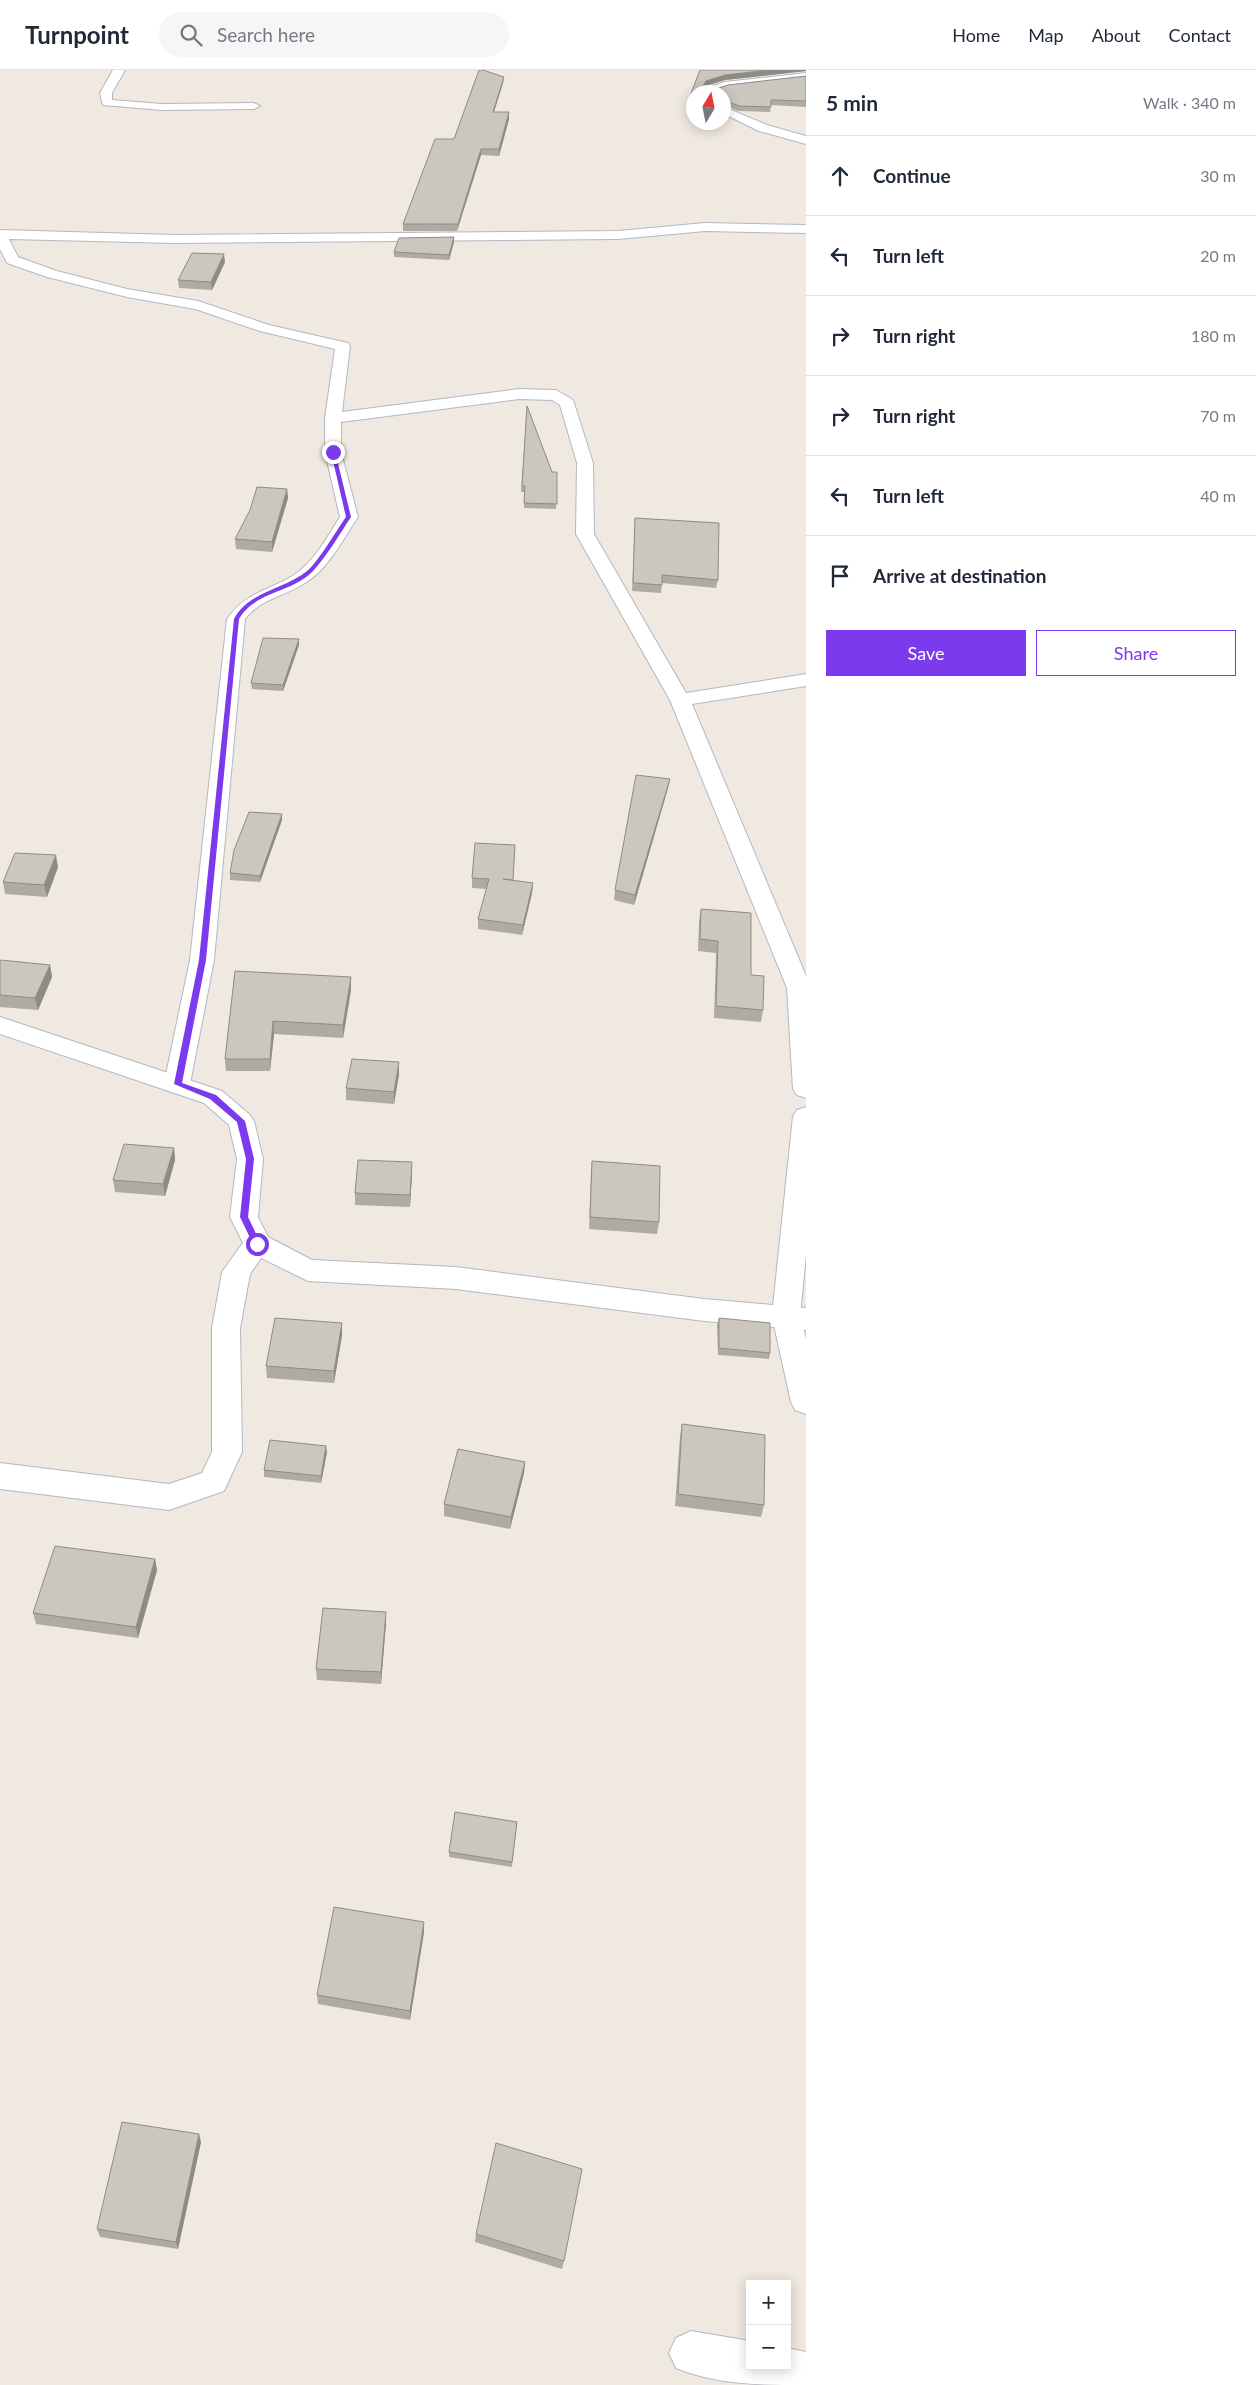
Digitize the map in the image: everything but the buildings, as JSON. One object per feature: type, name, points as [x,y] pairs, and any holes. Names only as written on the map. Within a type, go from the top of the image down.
[{"type":"street","points":[[119,70],[106,93],[107,103],[162,108],[254,106]]},
{"type":"street","points":[[724,85],[806,76]]},
{"type":"street","points":[[731,113],[763,128],[806,140]]},
{"type":"street","points":[[178,1084],[202,960],[236,619],[242,609],[258,598],[292,583],[310,571],[349,517],[333,452],[333,418],[343,346],[265,328],[198,305],[127,293],[52,274],[12,260],[1,234],[175,239],[618,235],[705,228],[806,229]]},
{"type":"street","points":[[333,418],[519,394],[556,395],[567,403],[586,463],[585,534],[680,700],[799,988],[806,1089]]},
{"type":"street","points":[[680,700],[806,680]]},
{"type":"street","points":[[0,1025],[213,1097],[241,1121],[250,1159],[244,1217],[257,1244],[308,1270],[456,1278],[704,1310],[796,1318]]},
{"type":"street","points":[[806,1116],[796,1318],[806,1402]]},
{"type":"street","points":[[0,1476],[169,1497],[213,1482],[227,1452],[226,1328],[236,1272],[257,1244]]},
{"type":"street","points":[[691,2353],[746,2363]]},
{"type":"street","points":[[786,2370],[806,2374]]},
{"type":"route","points":[[257,1244],[244,1217],[250,1159],[241,1121],[213,1097],[178,1084],[202,960],[236,619],[242,609],[258,598],[292,583],[310,571],[349,517],[333,452]]}]
